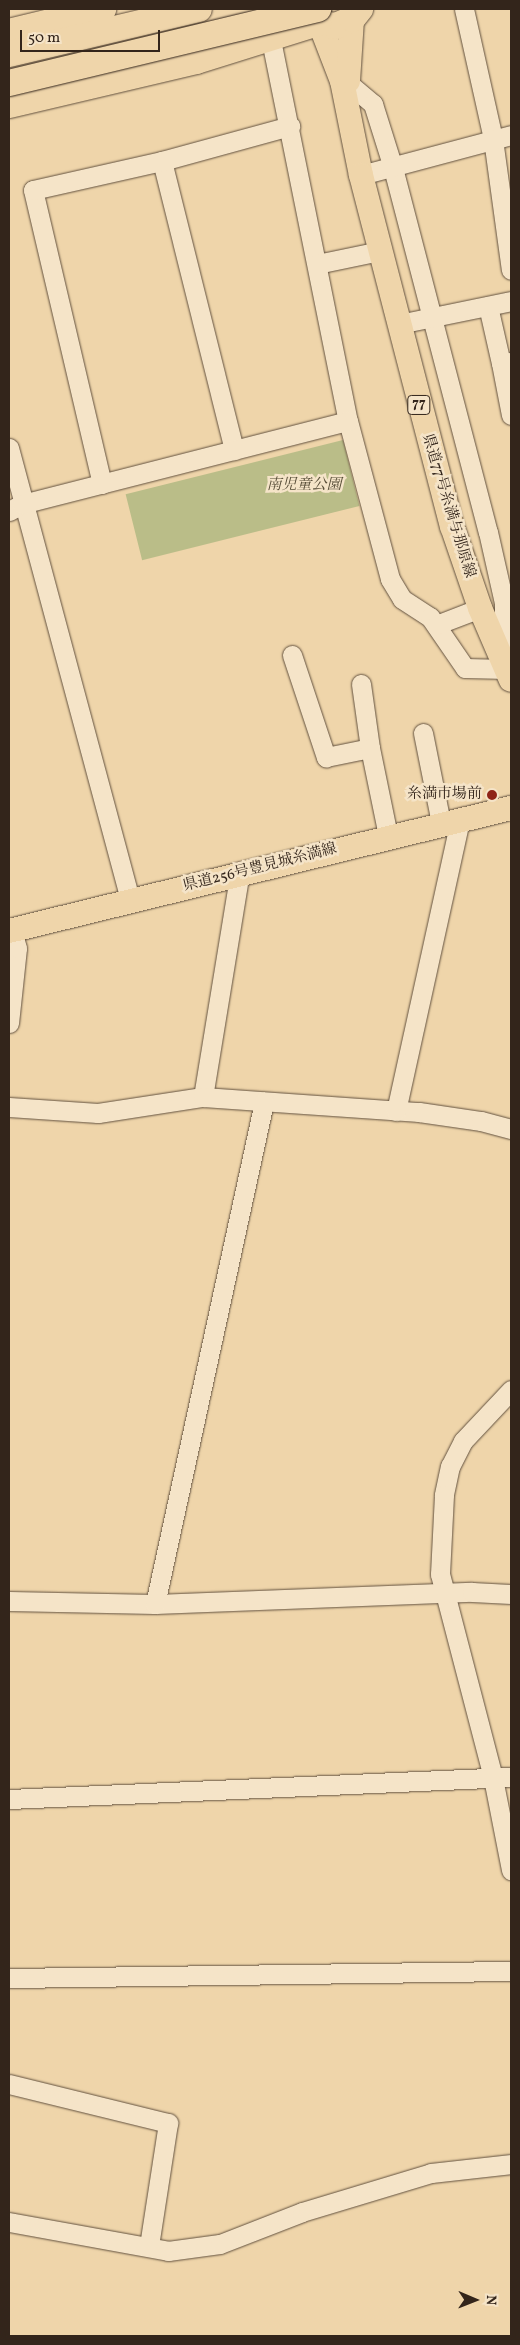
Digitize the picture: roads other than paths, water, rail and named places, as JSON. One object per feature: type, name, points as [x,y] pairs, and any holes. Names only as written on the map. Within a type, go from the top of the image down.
[{"type":"highway","points":[[9,32],[103,9]]},
{"type":"highway","points":[[9,54],[199,9]]},
{"type":"highway","points":[[9,83],[314,16],[336,26],[359,12]]},
{"type":"highway","points":[[9,105],[271,40],[314,16]]},
{"type":"main road","name":"県道77号糸満与那原線","points":[[352,123],[348,83],[359,12]]},
{"type":"main road","name":"県道77号糸満与那原線","points":[[314,16],[342,81],[361,175],[452,526],[480,608],[507,670]]},
{"type":"main road","name":"県道256号豊見城糸満線","points":[[10,931],[240,872],[511,808]]},
{"type":"street","points":[[464,9],[493,139],[511,270]]},
{"type":"street","points":[[271,40],[277,80],[290,126],[348,421],[390,579],[402,599],[430,618],[436,625],[466,668],[507,670],[504,603],[393,168],[373,104],[348,83]]},
{"type":"street","points":[[102,484],[33,190],[162,161],[290,126]]},
{"type":"street","points":[[361,175],[511,135]]},
{"type":"street","points":[[162,161],[234,450]]},
{"type":"street","points":[[317,264],[380,251]]},
{"type":"street","points":[[399,324],[511,301]]},
{"type":"street","points":[[488,306],[506,362],[511,416]]},
{"type":"street","points":[[15,508],[348,421]]},
{"type":"street","points":[[9,448],[15,508],[130,901]]},
{"type":"street","points":[[436,625],[480,608]]},
{"type":"street","points":[[292,655],[326,757],[370,748]]},
{"type":"street","points":[[361,684],[370,748],[388,836]]},
{"type":"street","points":[[396,1111],[450,821],[423,733]]},
{"type":"street","points":[[203,1097],[240,872]]},
{"type":"street","points":[[9,1022],[17,948],[10,931]]},
{"type":"street","points":[[9,1107],[98,1113],[203,1097],[396,1111],[481,1121],[511,1129]]},
{"type":"street","points":[[155,1604],[264,1102]]},
{"type":"street","points":[[511,1390],[463,1441],[450,1466],[442,1524],[440,1574],[444,1594],[502,1778],[511,1870]]},
{"type":"street","points":[[9,1601],[155,1604],[444,1594],[511,1594]]},
{"type":"street","points":[[9,1799],[502,1778]]},
{"type":"street","points":[[9,1978],[511,1971]]},
{"type":"street","points":[[9,2084],[168,2123],[149,2246]]},
{"type":"street","points":[[9,2222],[149,2246],[168,2251],[220,2244],[302,2212],[432,2173],[511,2164]]},
{"type":"place","name":"糸満市場前","points":[[492,795]]},
{"type":"park label","name":"南児童公園","points":[[304,486]]}]
